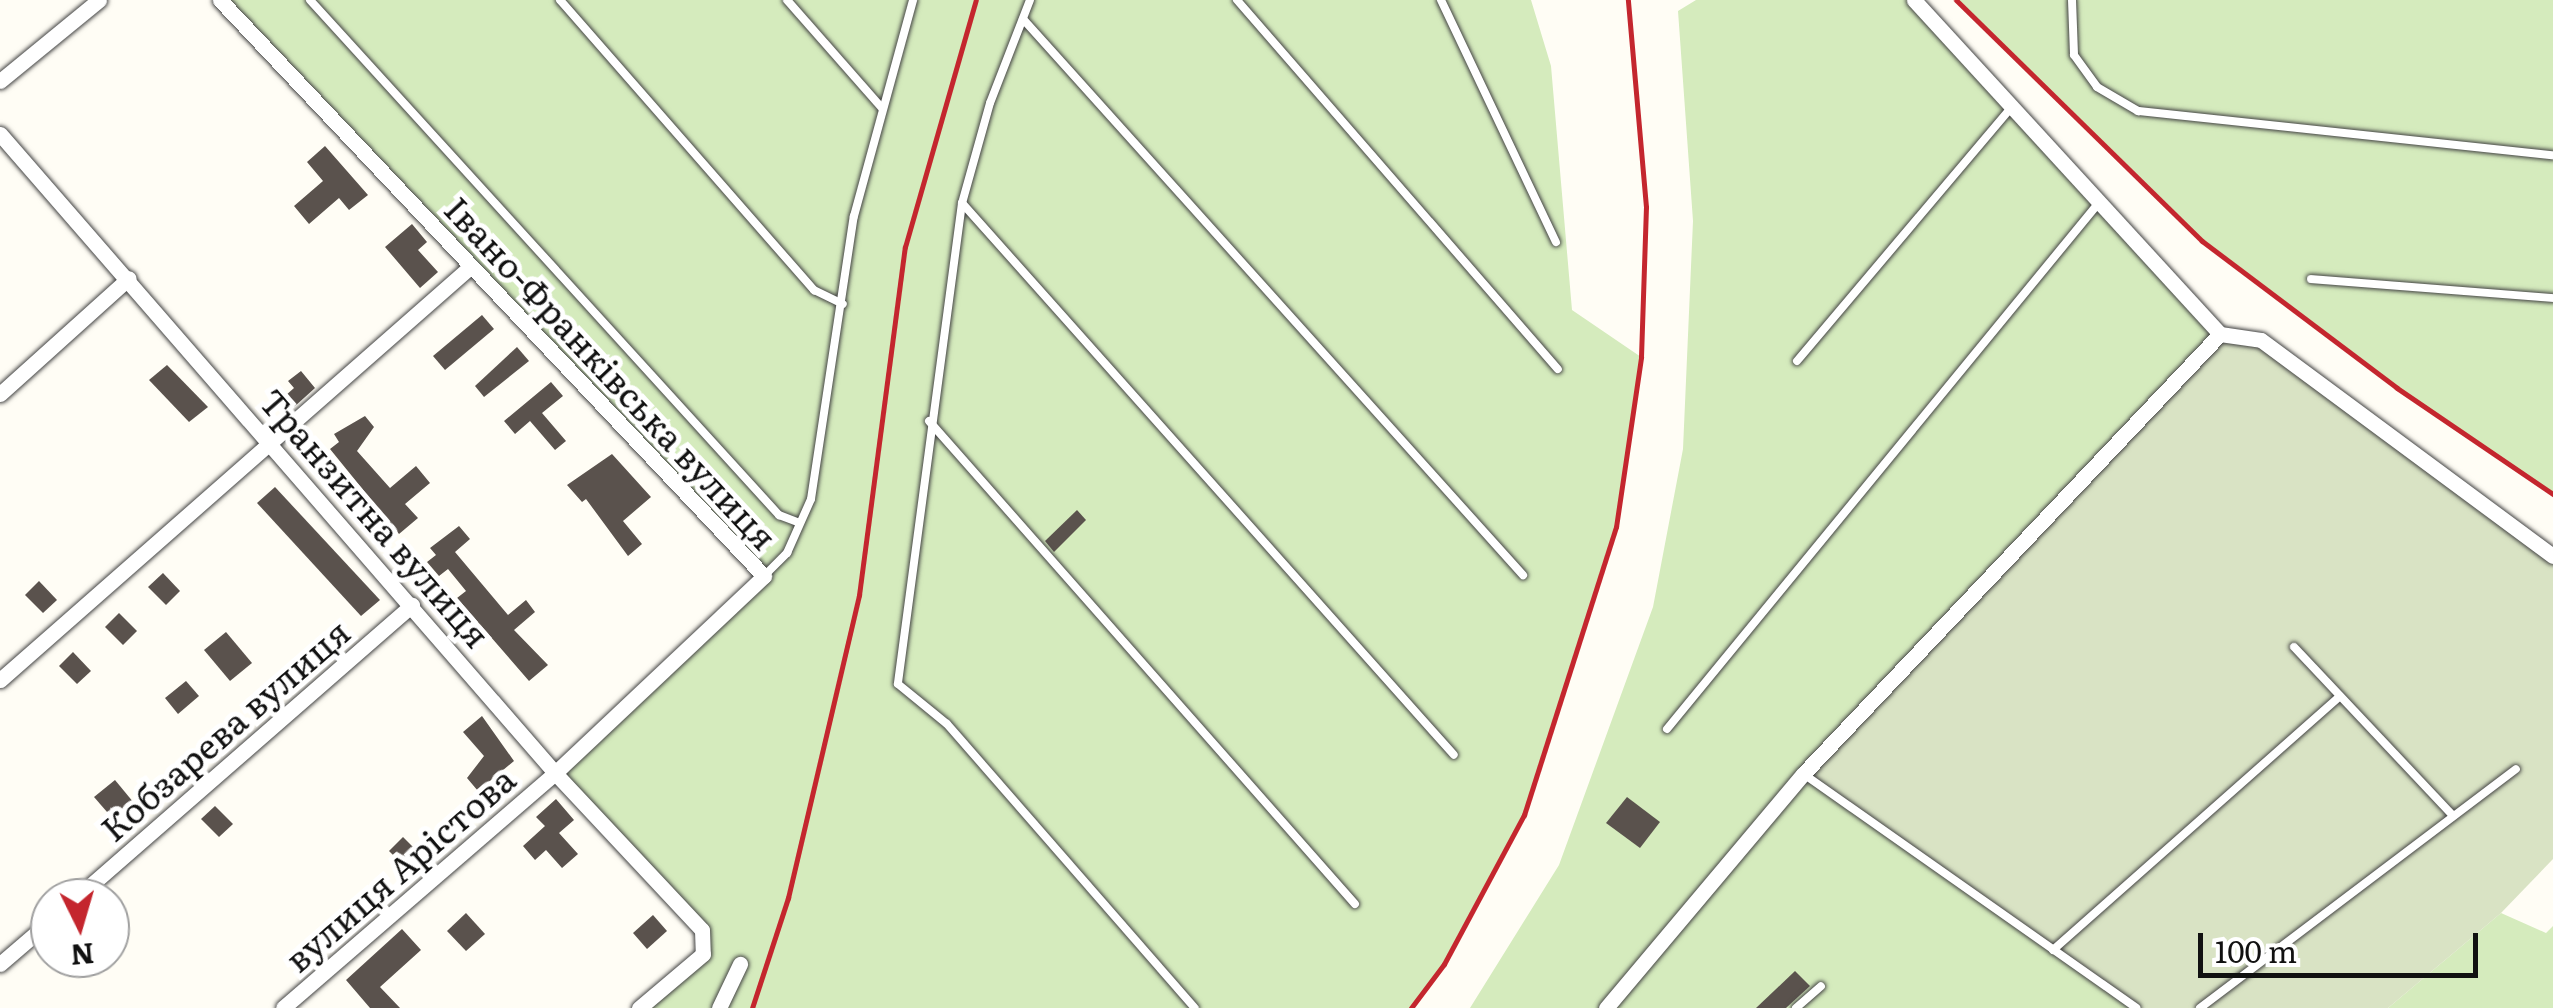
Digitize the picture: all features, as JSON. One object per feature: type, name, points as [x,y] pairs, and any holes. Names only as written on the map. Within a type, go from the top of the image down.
[{"type":"street","points":[[0,81],[99,0]]},
{"type":"street","name":"Івано-Франківська вулиця","points":[[220,0],[764,576],[555,773]]},
{"type":"street","points":[[1914,0],[2008,110],[2220,334],[2260,340],[2553,556]]},
{"type":"street","name":"Транзитна вулиця","points":[[0,134],[130,278],[555,773],[706,939],[703,954],[640,1008]]},
{"type":"street","points":[[0,680],[472,266]]},
{"type":"street","points":[[0,394],[130,278]]},
{"type":"street","points":[[1606,1008],[1803,774],[2220,334]]},
{"type":"street","name":"Кобзарева вулиця","points":[[99,878],[412,605]]},
{"type":"street","name":"вулиця Арістова","points":[[283,1008],[555,773]]},
{"type":"street","points":[[0,964],[30,938]]},
{"type":"street","points":[[719,1008],[740,964]]},
{"type":"lane","points":[[310,0],[779,515],[800,523]]},
{"type":"lane","points":[[560,0],[814,290],[842,304]]},
{"type":"lane","points":[[787,0],[882,108]]},
{"type":"lane","points":[[764,576],[787,553],[800,523],[825,436],[854,216],[913,0]]},
{"type":"lane","points":[[1030,0],[990,102],[962,202],[929,421],[898,684],[947,724],[1195,1008]]},
{"type":"lane","points":[[1237,0],[1558,369]]},
{"type":"lane","points":[[1441,0],[1556,242]]},
{"type":"lane","points":[[2072,0],[2074,55],[2097,87],[2138,111],[2553,156]]},
{"type":"lane","points":[[1023,19],[1523,574]]},
{"type":"lane","points":[[1797,360],[2008,110]]},
{"type":"lane","points":[[962,202],[1454,755]]},
{"type":"lane","points":[[1667,729],[2097,205]]},
{"type":"lane","points":[[2311,279],[2553,298]]},
{"type":"lane","points":[[929,421],[1355,904]]},
{"type":"lane","points":[[2294,647],[2454,816]]},
{"type":"lane","points":[[2053,950],[2340,696]]},
{"type":"lane","points":[[2200,1008],[2516,769]]},
{"type":"lane","points":[[1803,774],[2136,1008]]},
{"type":"lane","points":[[1796,1008],[1822,986]]},
{"type":"green space","points":[[220,0],[1531,0],[1551,66],[1572,310],[1641,357],[1616,527],[1524,815],[1444,964],[1411,1008],[639,1008],[703,954],[706,939],[555,773],[764,576]]},
{"type":"green space","points":[[1696,0],[1914,0],[2220,334],[2136,1008],[1470,1008],[1559,865],[1653,607],[1683,449],[1693,221],[1678,11]]},
{"type":"green space","points":[[1956,0],[2553,0],[2553,494],[2397,388],[2202,241]]},
{"type":"green space","points":[[2220,334],[2242,334],[2553,556],[2553,859],[2501,913],[2388,1008],[2136,1008],[1803,774]]},
{"type":"green space","points":[[2501,913],[2546,933],[2553,926],[2553,1008],[2388,1008]]},
{"type":"building","points":[[325,146],[368,195],[349,210],[339,198],[309,224],[294,206],[323,181],[307,162]]},
{"type":"building","points":[[412,224],[427,242],[418,250],[438,272],[420,288],[385,247]]},
{"type":"building","points":[[482,315],[494,329],[445,370],[433,356]]},
{"type":"building","points":[[517,347],[529,361],[484,397],[475,386]]},
{"type":"building","points":[[167,365],[208,407],[189,422],[149,380]]},
{"type":"building","points":[[301,371],[315,388],[294,407],[285,396],[294,388],[288,381]]},
{"type":"building","points":[[551,382],[563,396],[542,413],[566,441],[555,450],[530,421],[515,434],[504,421]]},
{"type":"building","points":[[365,416],[374,427],[357,451],[390,488],[416,466],[430,483],[405,504],[418,518],[399,534],[330,449],[339,442],[334,434]]},
{"type":"building","points":[[612,454],[651,497],[623,521],[642,544],[628,556],[586,499],[582,502],[567,485]]},
{"type":"building","points":[[275,487],[380,600],[361,616],[257,503]]},
{"type":"building","points":[[1077,510],[1086,520],[1054,552],[1045,541]]},
{"type":"building","points":[[459,526],[470,539],[455,552],[508,615],[526,600],[535,612],[514,630],[548,665],[529,681],[457,598],[466,591],[448,569],[439,576],[427,562],[436,555],[430,548]]},
{"type":"building","points":[[163,573],[180,591],[166,605],[148,587]]},
{"type":"building","points":[[39,581],[57,600],[43,613],[25,595]]},
{"type":"building","points":[[119,613],[137,631],[123,645],[105,627]]},
{"type":"building","points":[[226,632],[252,663],[230,681],[204,650]]},
{"type":"building","points":[[73,652],[91,671],[77,684],[59,666]]},
{"type":"building","points":[[186,681],[199,696],[178,714],[165,698]]},
{"type":"building","points":[[482,716],[514,761],[478,791],[467,778],[484,756],[463,732]]},
{"type":"building","points":[[115,780],[134,803],[114,820],[94,797]]},
{"type":"building","points":[[1627,797],[1660,822],[1640,848],[1606,823]]},
{"type":"building","points":[[556,799],[574,820],[559,833],[578,854],[562,868],[546,850],[535,860],[523,846],[545,826],[536,817]]},
{"type":"building","points":[[215,806],[233,824],[219,837],[201,819]]},
{"type":"building","points":[[403,837],[421,855],[407,869],[389,851]]},
{"type":"building","points":[[466,913],[485,934],[466,951],[447,931]]},
{"type":"building","points":[[653,915],[667,931],[647,949],[633,933]]},
{"type":"building","points":[[402,929],[421,950],[380,987],[400,1008],[370,1008],[346,980]]},
{"type":"building","points":[[1795,971],[1810,986],[1786,1008],[1756,1008]]},
{"type":"railway","points":[[752,1008],[788,898],[859,595],[905,247],[976,0]]},
{"type":"railway","points":[[1411,1008],[1444,964],[1524,815],[1616,527],[1641,357],[1646,207],[1628,0]]},
{"type":"railway","points":[[1956,0],[2202,241],[2397,388],[2553,494]]}]
